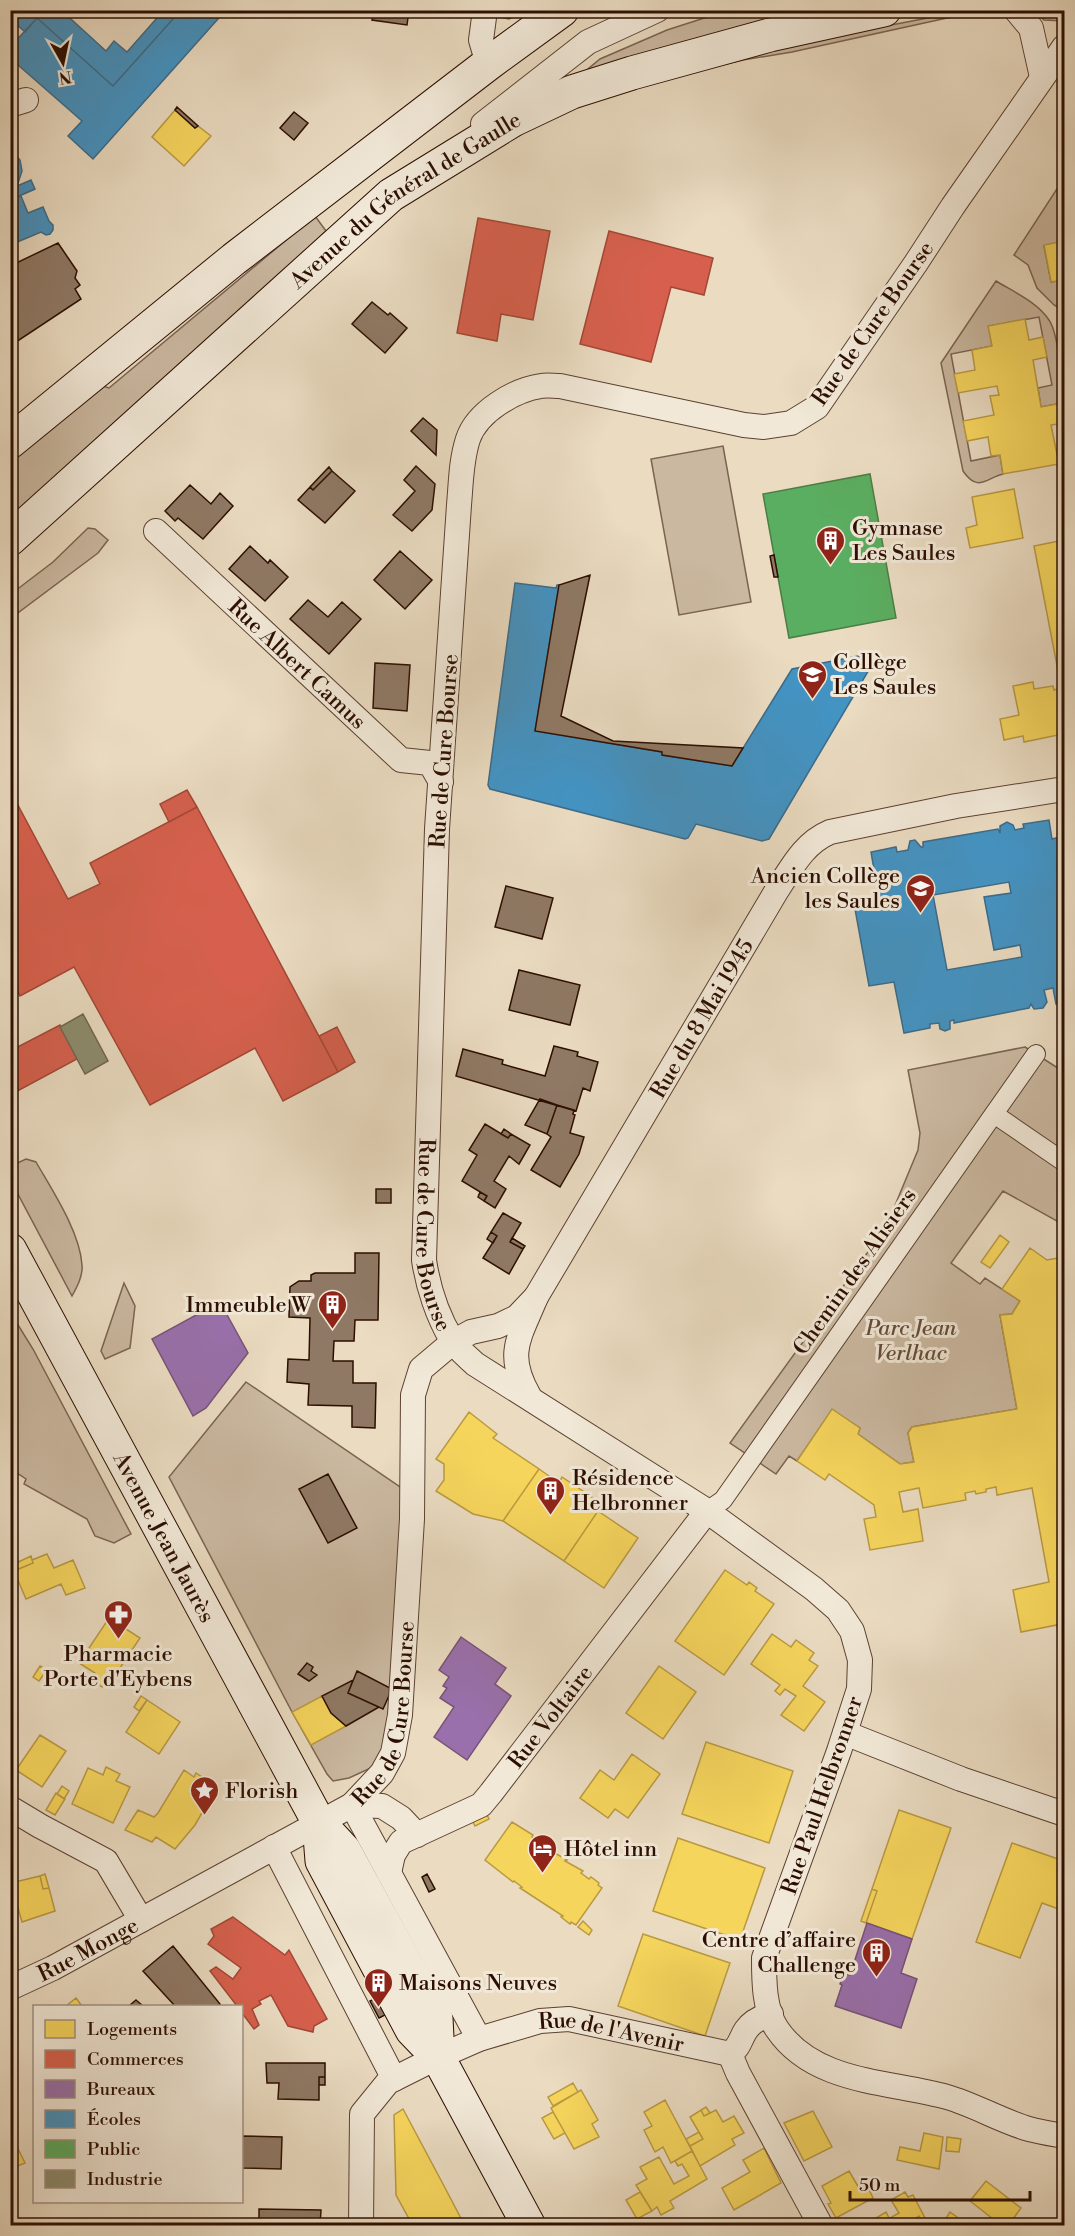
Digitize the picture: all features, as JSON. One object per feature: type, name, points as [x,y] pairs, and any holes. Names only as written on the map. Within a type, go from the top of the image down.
[{"type":"main road","points":[[10,442],[234,259],[562,10]]},
{"type":"main road","name":"Avenue du Général de Gaulle","points":[[10,539],[391,195],[513,120],[572,92],[713,50],[884,10]]},
{"type":"main road","name":"Avenue Jean Jaurès","points":[[10,1250],[319,1823],[322,1862],[412,2030],[438,2057],[529,2226]]},
{"type":"street","points":[[485,10],[481,40],[488,64]]},
{"type":"street","points":[[391,195],[588,42],[657,10]]},
{"type":"street","points":[[1024,19],[1065,39]]},
{"type":"street","points":[[1024,19],[1042,77]]},
{"type":"street","name":"Rue de Cure Bourse","points":[[274,1848],[352,1805],[382,1773],[393,1754],[400,1714],[412,1520],[413,1395],[421,1369],[453,1342],[438,1310],[426,1274],[424,1260],[437,829],[462,466],[468,438],[477,423],[507,398],[542,385],[560,386],[744,425],[764,427],[791,423],[817,407],[1065,46]]},
{"type":"street","name":"Rue Albert Camus","points":[[156,531],[401,760],[430,763],[441,783]]},
{"type":"street","name":"Rue du 8 Mai 1945","points":[[529,1396],[515,1366],[517,1344],[536,1298],[766,907],[806,847],[817,837],[830,832],[956,806],[1065,789]]},
{"type":"street","name":"Chemin des Alisiers","points":[[706,1511],[723,1500],[1036,1054]]},
{"type":"street","points":[[994,1114],[1065,1162]]},
{"type":"street","name":"Rue du 8 Mai 1945","points":[[453,1342],[471,1332],[498,1326],[518,1317],[536,1298]]},
{"type":"street","name":"Rue Paul Helbronner","points":[[453,1342],[475,1364],[529,1396],[706,1511],[814,1589],[838,1610],[852,1631],[860,1660],[859,1689],[764,1958],[764,1988],[776,2028],[794,2048],[815,2063],[849,2077],[948,2097],[1029,2129],[1065,2136]]},
{"type":"street","name":"Rue Voltaire","points":[[389,1873],[393,1855],[400,1842],[481,1804],[491,1793],[706,1511]]},
{"type":"street","points":[[845,1733],[961,1779],[1065,1814]]},
{"type":"street","points":[[352,1805],[382,1806],[401,1818],[417,1835]]},
{"type":"street","points":[[352,1805],[479,2038]]},
{"type":"street","points":[[10,1808],[106,1862],[141,1920]]},
{"type":"street","points":[[274,1848],[394,2079]]},
{"type":"street","name":"Rue Monge","points":[[10,1988],[53,1968],[274,1848]]},
{"type":"street","points":[[771,2014],[758,2018],[747,2028],[738,2049],[730,2054],[820,2226]]},
{"type":"street","name":"Rue de l'Avenir","points":[[361,2226],[362,2114],[379,2090],[394,2079],[438,2057],[479,2038],[540,2021],[569,2019],[730,2054]]},
{"type":"green space","points":[[498,10],[525,11],[509,19],[500,17]]},
{"type":"green space","points":[[986,10],[987,12],[947,18],[792,52],[743,60],[659,80],[740,54],[959,12]]},
{"type":"green space","points":[[726,11],[854,11],[587,76],[588,69],[600,59],[667,30]]},
{"type":"green space","points":[[1035,11],[1064,11],[1064,21],[1044,20]]},
{"type":"green space","points":[[1064,178],[1064,227],[1061,228],[1064,241],[1044,246],[1051,282],[1064,280],[1064,311],[1054,305],[1037,288],[1028,265],[1014,255]]},
{"type":"green space","points":[[315,216],[326,231],[268,287],[11,518],[11,458],[96,384],[109,388]]},
{"type":"green space","points":[[996,281],[1032,303],[1053,327],[1062,379],[1064,412],[1062,403],[1041,407],[1038,388],[1052,385],[1039,317],[989,326],[992,346],[951,354],[971,461],[1000,455],[1003,474],[978,483],[968,478],[963,471],[941,363]]},
{"type":"green space","points":[[723,446],[751,602],[679,615],[651,459]]},
{"type":"green space","points":[[88,528],[95,529],[108,540],[98,553],[11,618],[11,594],[53,562]]},
{"type":"green space","name":"Parc Jean Verlhac","points":[[1025,1047],[1064,1072],[1064,1225],[1003,1191],[951,1263],[980,1284],[985,1278],[1020,1301],[1012,1314],[1000,1315],[1017,1409],[912,1427],[908,1433],[914,1462],[900,1464],[858,1434],[860,1428],[832,1410],[797,1461],[789,1456],[776,1474],[730,1443],[886,1227],[918,1150],[920,1133],[908,1070]]},
{"type":"green space","points":[[26,1159],[36,1162],[71,1225],[76,1239],[82,1269],[72,1296],[11,1181],[11,1166]]},
{"type":"green space","points":[[124,1283],[135,1306],[130,1348],[105,1359],[101,1351]]},
{"type":"green space","points":[[10,1312],[33,1349],[131,1534],[114,1543],[95,1536],[87,1519],[24,1484],[26,1479],[11,1469]]},
{"type":"green space","points":[[246,1382],[403,1489],[388,1741],[373,1767],[349,1778],[333,1781],[327,1774],[169,1477]]},
{"type":"building: Logements","points":[[175,110],[195,128],[198,126],[211,136],[184,166],[152,137]]},
{"type":"building: Logements","points":[[1064,241],[1064,280],[1051,282],[1044,245]]},
{"type":"building: Logements","points":[[1025,319],[1029,340],[1043,337],[1047,357],[1033,360],[1041,407],[1063,403],[1064,423],[1051,425],[1059,464],[1003,474],[1000,455],[991,456],[988,437],[967,441],[963,421],[994,415],[990,396],[999,395],[997,386],[958,393],[954,374],[975,370],[972,350],[992,346],[988,326]]},
{"type":"building: Logements","points":[[1014,489],[1023,538],[970,548],[966,528],[977,525],[972,497]]},
{"type":"building: Logements","points":[[1064,540],[1064,670],[1058,671],[1034,546]]},
{"type":"building: Logements","points":[[1033,682],[1034,689],[1053,686],[1054,690],[1064,687],[1064,724],[1061,724],[1063,734],[1024,742],[1023,736],[1004,740],[1000,719],[1019,715],[1013,686]]},
{"type":"building: Logements","points":[[1000,1235],[1009,1242],[990,1268],[981,1262]]},
{"type":"building: Logements","points":[[1030,1248],[1047,1260],[1064,1257],[1064,1656],[1057,1625],[1021,1632],[1013,1590],[1049,1582],[1032,1488],[997,1495],[996,1487],[976,1494],[975,1491],[965,1493],[966,1500],[923,1508],[919,1488],[899,1492],[903,1512],[918,1509],[923,1541],[870,1550],[864,1519],[876,1517],[874,1505],[829,1474],[825,1480],[797,1461],[832,1409],[860,1428],[858,1434],[900,1464],[914,1462],[908,1433],[912,1427],[1017,1409],[1000,1315],[1012,1314],[1020,1301],[1002,1289]]},
{"type":"building: Logements","points":[[469,1412],[497,1434],[493,1438],[539,1469],[503,1521],[473,1514],[436,1491],[444,1480],[444,1464],[436,1459]]},
{"type":"building: Logements","name":"Résidence Helbronner","points":[[539,1469],[559,1483],[562,1477],[605,1506],[601,1512],[598,1511],[564,1561],[503,1521]]},
{"type":"building: Logements","points":[[598,1511],[638,1538],[604,1588],[564,1561]]},
{"type":"building: Logements","points":[[47,1554],[54,1568],[73,1560],[85,1588],[66,1595],[61,1584],[26,1599],[14,1571]]},
{"type":"building: Logements","points":[[31,1556],[33,1563],[14,1571],[12,1565]]},
{"type":"building: Logements","points":[[725,1570],[747,1585],[749,1582],[757,1588],[755,1591],[774,1604],[724,1675],[675,1641]]},
{"type":"building: Logements","points":[[109,1618],[140,1638],[110,1683],[106,1681],[102,1687],[91,1679],[95,1673],[79,1663]]},
{"type":"building: Logements","points":[[772,1634],[791,1647],[796,1640],[814,1653],[809,1660],[818,1666],[803,1686],[825,1702],[804,1731],[781,1715],[796,1696],[785,1689],[780,1695],[775,1691],[780,1685],[751,1664]]},
{"type":"building: Logements","points":[[40,1666],[47,1670],[39,1681],[33,1677]]},
{"type":"building: Logements","points":[[659,1666],[696,1692],[663,1739],[626,1713]]},
{"type":"building: Logements","points":[[1064,1682],[1064,1712],[1059,1683]]},
{"type":"building: Logements","points":[[141,1696],[147,1700],[139,1711],[134,1707]]},
{"type":"building: Logements","points":[[322,1696],[331,1713],[346,1726],[311,1745],[292,1712]]},
{"type":"building: Logements","points":[[147,1700],[180,1722],[159,1754],[126,1732]]},
{"type":"building: Logements","points":[[40,1735],[66,1751],[42,1787],[16,1770]]},
{"type":"building: Logements","points":[[706,1742],[793,1771],[769,1843],[682,1814]]},
{"type":"building: Logements","points":[[632,1754],[660,1774],[628,1818],[615,1809],[608,1818],[580,1798],[600,1770],[614,1780]]},
{"type":"building: Logements","points":[[106,1767],[120,1774],[116,1781],[130,1787],[113,1823],[72,1804],[88,1768],[103,1775]]},
{"type":"building: Logements","points":[[184,1770],[194,1777],[196,1773],[217,1787],[195,1825],[175,1849],[156,1837],[152,1842],[125,1830],[138,1810],[154,1817],[158,1813]]},
{"type":"building: Logements","points":[[62,1786],[69,1791],[64,1799],[57,1794]]},
{"type":"building: Logements","points":[[56,1793],[65,1799],[55,1815],[46,1810]]},
{"type":"building: Logements","points":[[899,1810],[951,1828],[912,1939],[866,1923],[877,1891],[872,1889]]},
{"type":"building: Logements","points":[[486,1813],[489,1819],[475,1826],[472,1820]]},
{"type":"building: Logements","name":"Hôtel inn","points":[[512,1822],[533,1835],[532,1837],[538,1839],[549,1849],[550,1847],[553,1852],[567,1860],[565,1861],[583,1871],[581,1873],[589,1879],[591,1877],[599,1883],[598,1885],[602,1888],[576,1925],[571,1922],[570,1924],[561,1917],[563,1916],[520,1888],[522,1887],[485,1860]]},
{"type":"building: Logements","points":[[678,1838],[765,1868],[740,1940],[653,1911]]},
{"type":"building: Logements","points":[[1012,1843],[1064,1861],[1064,1911],[1042,1903],[1020,1958],[976,1942]]},
{"type":"building: Logements","points":[[45,1874],[49,1888],[43,1889],[40,1876]]},
{"type":"building: Logements","points":[[40,1876],[43,1889],[49,1888],[55,1911],[22,1922],[11,1883]]},
{"type":"building: Logements","points":[[872,1889],[877,1891],[866,1923],[861,1921]]},
{"type":"building: Logements","points":[[583,1921],[592,1930],[589,1935],[578,1927]]},
{"type":"building: Logements","points":[[643,1934],[730,1963],[705,2036],[618,2006]]},
{"type":"building: Logements","points":[[76,1998],[81,2005],[67,2005]]},
{"type":"building: Logements","points":[[573,2083],[578,2092],[553,2106],[548,2097]]},
{"type":"building: Logements","points":[[581,2090],[598,2120],[592,2124],[599,2137],[574,2149],[551,2108]]},
{"type":"building: Logements","points":[[665,2100],[692,2151],[671,2163],[663,2147],[655,2152],[644,2130],[652,2126],[644,2112]]},
{"type":"building: Logements","points":[[706,2107],[710,2113],[704,2116],[701,2110]]},
{"type":"building: Logements","points":[[403,2109],[465,2226],[413,2226],[396,2195],[394,2115]]},
{"type":"building: Logements","points":[[701,2110],[704,2116],[716,2110],[723,2122],[734,2116],[744,2133],[732,2139],[735,2145],[700,2166],[690,2146],[703,2139],[690,2117]]},
{"type":"building: Logements","points":[[813,2111],[832,2147],[804,2161],[784,2123]]},
{"type":"building: Logements","points":[[553,2112],[565,2133],[554,2139],[542,2118]]},
{"type":"building: Logements","points":[[10,2132],[25,2163],[10,2169]]},
{"type":"building: Logements","points":[[699,2132],[703,2139],[690,2146],[686,2139]]},
{"type":"building: Logements","points":[[924,2133],[943,2137],[939,2169],[897,2160],[900,2147],[920,2151]]},
{"type":"building: Logements","points":[[947,2137],[961,2139],[959,2152],[946,2151]]},
{"type":"building: Logements","points":[[764,2148],[781,2183],[734,2210],[722,2188],[750,2172],[743,2160]]},
{"type":"building: Logements","points":[[692,2151],[707,2179],[670,2201],[674,2208],[661,2215],[657,2207],[652,2211],[636,2185],[647,2179],[640,2167],[659,2157],[674,2184],[689,2176],[682,2164],[678,2166],[675,2161]]},
{"type":"building: Logements","points":[[849,2171],[859,2188],[867,2185],[873,2198],[836,2218],[822,2186]]},
{"type":"building: Logements","points":[[986,2181],[1021,2208],[1008,2226],[1002,2226],[970,2201]]},
{"type":"building: Logements","points":[[640,2192],[652,2211],[637,2219],[626,2200]]},
{"type":"building: Logements","points":[[905,2192],[908,2197],[913,2195],[926,2220],[922,2222],[919,2216],[911,2221],[914,2226],[876,2226],[899,2213],[891,2200]]},
{"type":"building: Logements","points":[[886,2212],[889,2218],[873,2226],[871,2221]]},
{"type":"building: Logements","points":[[950,2212],[961,2220],[957,2226],[941,2226]]},
{"type":"building: Logements","points":[[809,2215],[814,2226],[789,2226]]},
{"type":"building: Logements","points":[[869,2220],[873,2226],[860,2225]]},
{"type":"building: Commerces","points":[[478,218],[550,231],[533,320],[501,314],[497,341],[457,333]]},
{"type":"building: Commerces","points":[[609,231],[713,258],[704,295],[671,287],[651,362],[580,344]]},
{"type":"building: Commerces","points":[[187,790],[197,807],[169,822],[160,804]]},
{"type":"building: Commerces","points":[[10,794],[68,899],[100,884],[90,863],[197,807],[338,1072],[283,1101],[255,1048],[150,1105],[74,967],[20,996],[10,976]]},
{"type":"building: Commerces","points":[[60,1025],[77,1059],[10,1095],[10,1051]]},
{"type":"building: Commerces","points":[[337,1027],[355,1062],[338,1072],[319,1036]]},
{"type":"building: Commerces","points":[[233,1917],[285,1955],[289,1950],[327,2019],[314,2026],[313,2032],[288,2026],[271,1995],[259,2001],[261,2004],[252,2009],[259,2025],[254,2029],[243,2014],[243,2005],[236,2005],[210,1971],[216,1967],[233,1979],[241,1968],[208,1944],[214,1936],[211,1929]]},
{"type":"building: Bureaux","points":[[220,1302],[248,1353],[206,1408],[193,1416],[152,1339]]},
{"type":"building: Bureaux","points":[[461,1637],[506,1668],[495,1684],[511,1696],[467,1760],[434,1737],[454,1707],[440,1698],[447,1688],[443,1686],[449,1677],[439,1670]]},
{"type":"building: Bureaux","name":"Centre d’affaire Challenge","points":[[867,1923],[912,1939],[901,1973],[917,1979],[901,2028],[835,2006],[844,1973],[850,1975]]},
{"type":"building: Écoles","points":[[26,10],[61,10],[106,51],[114,41],[127,52],[164,10],[181,10],[113,86],[37,18],[25,32],[15,23]]},
{"type":"building: Écoles","points":[[181,10],[226,10],[93,159],[68,136],[82,121],[10,58],[10,47],[37,18],[113,86]]},
{"type":"building: Écoles","points":[[10,149],[20,160],[22,171],[17,186],[10,189]]},
{"type":"building: Écoles","points":[[31,180],[35,189],[10,200],[10,189]]},
{"type":"building: Écoles","points":[[21,196],[28,213],[43,207],[53,225],[53,230],[50,234],[46,235],[41,232],[10,245],[10,200]]},
{"type":"building: Écoles","name":"Collège Les Saules","points":[[515,583],[556,588],[559,585],[535,731],[732,766],[792,669],[863,655],[869,662],[870,668],[769,839],[762,841],[696,824],[688,838],[685,839],[490,789],[488,785]]},
{"type":"building: Écoles","points":[[1049,820],[1052,839],[1064,836],[1064,1002],[1056,1004],[1053,988],[1044,990],[1047,1002],[1043,1008],[1034,1009],[1031,1004],[1029,1008],[954,1023],[954,1020],[950,1021],[950,1029],[945,1031],[940,1029],[939,1023],[930,1024],[930,1028],[904,1033],[894,982],[869,986],[855,909],[880,904],[871,852],[896,847],[897,852],[908,850],[910,841],[915,840],[923,847],[923,842],[998,829],[1000,833],[1000,826],[1007,822],[1013,825],[1015,830],[1024,828],[1023,824]],"holes":[[[1009,882],[1011,893],[984,897],[994,950],[1020,945],[1022,957],[947,970],[933,895]]]},
{"type":"building: Public","name":"Gymnase Les Saules","points":[[870,474],[896,618],[789,638],[763,494]]},
{"type":"building: Industrie","points":[[83,1014],[108,1061],[85,1074],[60,1027]]},
{"type":"building: Autres","points":[[374,10],[409,10],[407,25],[372,20]]},
{"type":"building: Autres","points":[[177,107],[198,126],[195,128],[175,110]]},
{"type":"building: Autres","points":[[294,112],[308,123],[294,140],[280,128]]},
{"type":"building: Autres","points":[[58,243],[77,271],[75,278],[80,285],[75,289],[81,299],[13,344],[10,341],[10,266]]},
{"type":"building: Autres","points":[[372,302],[388,315],[390,313],[407,328],[385,353],[352,324]]},
{"type":"building: Autres","points":[[423,418],[437,430],[436,455],[411,431]]},
{"type":"building: Autres","points":[[416,466],[435,484],[432,510],[412,531],[393,515],[415,491],[404,480]]},
{"type":"building: Autres","points":[[329,467],[332,471],[313,490],[310,487]]},
{"type":"building: Autres","points":[[332,471],[355,491],[325,523],[298,500],[310,487],[313,490]]},
{"type":"building: Autres","points":[[190,485],[211,504],[220,493],[233,506],[203,539],[178,518],[175,521],[165,511]]},
{"type":"building: Autres","points":[[250,546],[288,577],[265,601],[229,569]]},
{"type":"building: Autres","points":[[400,551],[432,580],[405,609],[374,580]]},
{"type":"building: Autres","points":[[774,555],[778,577],[774,577],[770,556]]},
{"type":"building: Autres","points":[[590,575],[561,716],[613,741],[743,748],[732,766],[535,731],[559,585]]},
{"type":"building: Autres","points":[[308,600],[328,617],[342,602],[361,619],[329,654],[290,619]]},
{"type":"building: Autres","points":[[375,663],[410,665],[407,711],[373,708]]},
{"type":"building: Autres","points":[[506,886],[553,898],[542,939],[495,927]]},
{"type":"building: Autres","points":[[519,970],[580,985],[570,1025],[509,1010]]},
{"type":"building: Autres","points":[[554,1046],[578,1052],[577,1056],[598,1062],[590,1091],[583,1088],[576,1111],[456,1076],[463,1049],[503,1060],[502,1064],[545,1076]]},
{"type":"building: Autres","points":[[540,1099],[557,1105],[547,1134],[525,1125]]},
{"type":"building: Autres","points":[[557,1105],[574,1110],[575,1115],[570,1133],[584,1137],[579,1154],[560,1187],[531,1170],[551,1137],[547,1134]]},
{"type":"building: Autres","points":[[485,1124],[508,1138],[511,1134],[530,1145],[519,1164],[509,1156],[494,1181],[506,1189],[495,1208],[484,1201],[487,1196],[462,1181],[477,1155],[469,1150]]},
{"type":"building: Autres","points":[[504,1129],[511,1134],[508,1138],[501,1134]]},
{"type":"building: Autres","points":[[376,1189],[391,1189],[391,1203],[376,1203]]},
{"type":"building: Autres","points":[[480,1192],[487,1196],[484,1201],[478,1197]]},
{"type":"building: Autres","points":[[503,1213],[521,1223],[510,1242],[523,1249],[509,1274],[483,1258],[497,1236],[491,1232]]},
{"type":"building: Autres","points":[[491,1232],[497,1236],[493,1243],[487,1239]]},
{"type":"building: Autres","points":[[512,1238],[525,1246],[523,1249],[510,1242]]},
{"type":"building: Autres","name":"Immeuble W","points":[[355,1253],[379,1253],[378,1320],[355,1320],[354,1341],[334,1341],[333,1361],[353,1361],[353,1383],[376,1383],[375,1428],[352,1427],[352,1406],[308,1405],[309,1384],[287,1382],[288,1359],[309,1360],[310,1318],[289,1317],[290,1287],[299,1281],[311,1281],[311,1275],[315,1273],[355,1273]]},
{"type":"building: Autres","points":[[328,1474],[357,1528],[328,1543],[299,1489]]},
{"type":"building: Autres","points":[[307,1663],[313,1667],[311,1671],[317,1675],[309,1681],[298,1674]]},
{"type":"building: Autres","points":[[357,1671],[392,1689],[383,1709],[348,1693]]},
{"type":"building: Autres","points":[[353,1680],[348,1693],[379,1707],[346,1726],[331,1713],[322,1696]]},
{"type":"building: Autres","points":[[427,1874],[435,1889],[429,1892],[422,1877]]},
{"type":"building: Autres","points":[[173,1946],[220,2004],[174,2005],[143,1971]]},
{"type":"building: Autres","name":"Maisons Neuves","points":[[376,1998],[385,2015],[379,2018],[370,2001]]},
{"type":"building: Autres","points":[[136,2000],[142,2005],[130,2005]]},
{"type":"building: Autres","points":[[266,2063],[325,2063],[325,2077],[319,2077],[319,2100],[278,2099],[279,2083],[267,2083]]},
{"type":"building: Autres","points":[[319,2077],[325,2077],[325,2085],[319,2085]]},
{"type":"building: Autres","points":[[243,2136],[282,2137],[281,2169],[243,2168]]},
{"type":"building: Autres","points":[[259,2209],[321,2210],[320,2226],[259,2226]]},
{"type":"place","name":"Gymnase Les Saules","points":[[831,566]]},
{"type":"place","name":"Collège Les Saules","points":[[812,700]]},
{"type":"place","name":"Ancien Collège les Saules","points":[[921,914]]},
{"type":"place","name":"Immeuble W","points":[[332,1330]]},
{"type":"place","name":"Résidence Helbronner","points":[[551,1516]]},
{"type":"place","name":"Pharmacie Porte d'Eybens","points":[[118,1640]]},
{"type":"place","name":"Florish","points":[[204,1816]]},
{"type":"place","name":"Hôtel inn","points":[[543,1874]]},
{"type":"place","name":"Centre d’affaire Challenge","points":[[877,1978]]},
{"type":"place","name":"Maisons Neuves","points":[[378,2008]]}]
